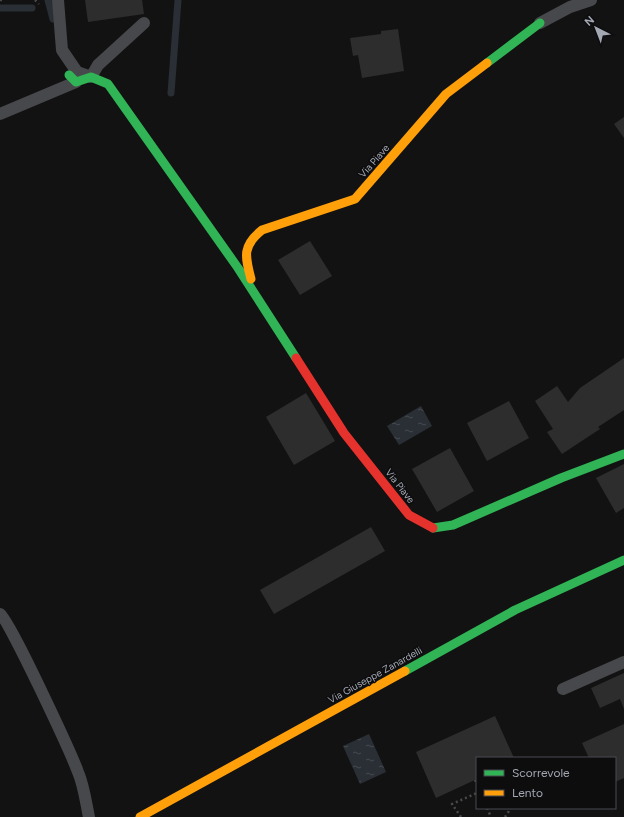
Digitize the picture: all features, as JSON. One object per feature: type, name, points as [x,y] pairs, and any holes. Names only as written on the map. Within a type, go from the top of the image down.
[{"type":"street","name":"Via Piave","points":[[256,298],[244,252],[250,239],[262,230],[355,199],[446,94],[540,23]]},
{"type":"street","points":[[72,79],[91,77]]},
{"type":"street","name":"Via Piave","points":[[91,77],[108,84],[124,104],[235,263],[256,298],[344,433],[409,515],[434,528],[453,525],[561,478],[624,454]]},
{"type":"street","name":"Via Giuseppe Zanardelli","points":[[140,817],[515,610],[624,560]]},
{"type":"lane","points":[[58,0],[62,50],[77,72],[91,77],[98,65],[144,24]]},
{"type":"lane","points":[[540,23],[570,7],[591,0]]},
{"type":"lane","points":[[0,114],[72,79]]},
{"type":"lane","points":[[0,614],[4,617],[16,639],[79,774],[89,817]]},
{"type":"lane","points":[[563,689],[624,662]]},
{"type":"path","points":[[461,817],[452,804],[476,793]]},
{"type":"water","points":[[421,406],[432,426],[399,445],[387,426]]},
{"type":"water","points":[[369,734],[386,772],[360,784],[343,746]]},
{"type":"building","points":[[85,0],[142,0],[144,14],[88,22]]},
{"type":"building","points":[[398,29],[404,71],[362,78],[358,55],[353,56],[350,38],[381,34],[381,31]]},
{"type":"building","points":[[624,117],[624,138],[614,124]]},
{"type":"building","points":[[310,241],[332,276],[300,295],[278,260]]},
{"type":"building","points":[[624,358],[624,410],[598,427],[600,429],[562,454],[547,432],[553,429],[535,401],[557,386],[568,402],[580,388]]},
{"type":"building","points":[[306,393],[335,441],[294,465],[266,417]]},
{"type":"building","points":[[509,401],[529,438],[487,461],[467,423]]},
{"type":"building","points":[[450,448],[474,491],[437,512],[412,469]]},
{"type":"building","points":[[624,464],[624,508],[616,513],[596,478]]},
{"type":"building","points":[[371,527],[385,551],[274,614],[260,590]]},
{"type":"building","points":[[624,673],[624,709],[620,699],[600,708],[591,688]]},
{"type":"building","points":[[495,716],[514,757],[476,757],[476,779],[436,798],[416,752]]},
{"type":"building","points":[[624,724],[624,778],[616,782],[616,757],[589,757],[582,743]]},
{"type":"waterway","points":[[48,0],[53,19]]},
{"type":"waterway","points":[[171,93],[178,0]]},
{"type":"waterway","points":[[0,8],[32,8]]},
{"type":"traffic: fast","points":[[487,63],[540,23]]},
{"type":"traffic: fast","points":[[69,75],[76,82],[91,77],[108,84],[238,268],[296,358]]},
{"type":"traffic: fast","points":[[433,528],[453,525],[561,478],[624,454]]},
{"type":"traffic: fast","points":[[405,671],[515,610],[624,560]]},
{"type":"traffic: slow","points":[[251,279],[247,264],[248,246],[262,230],[355,199],[446,94],[487,63]]},
{"type":"traffic: slow","points":[[140,817],[405,671]]},
{"type":"traffic: jam","points":[[296,358],[344,433],[409,515],[433,528]]}]
